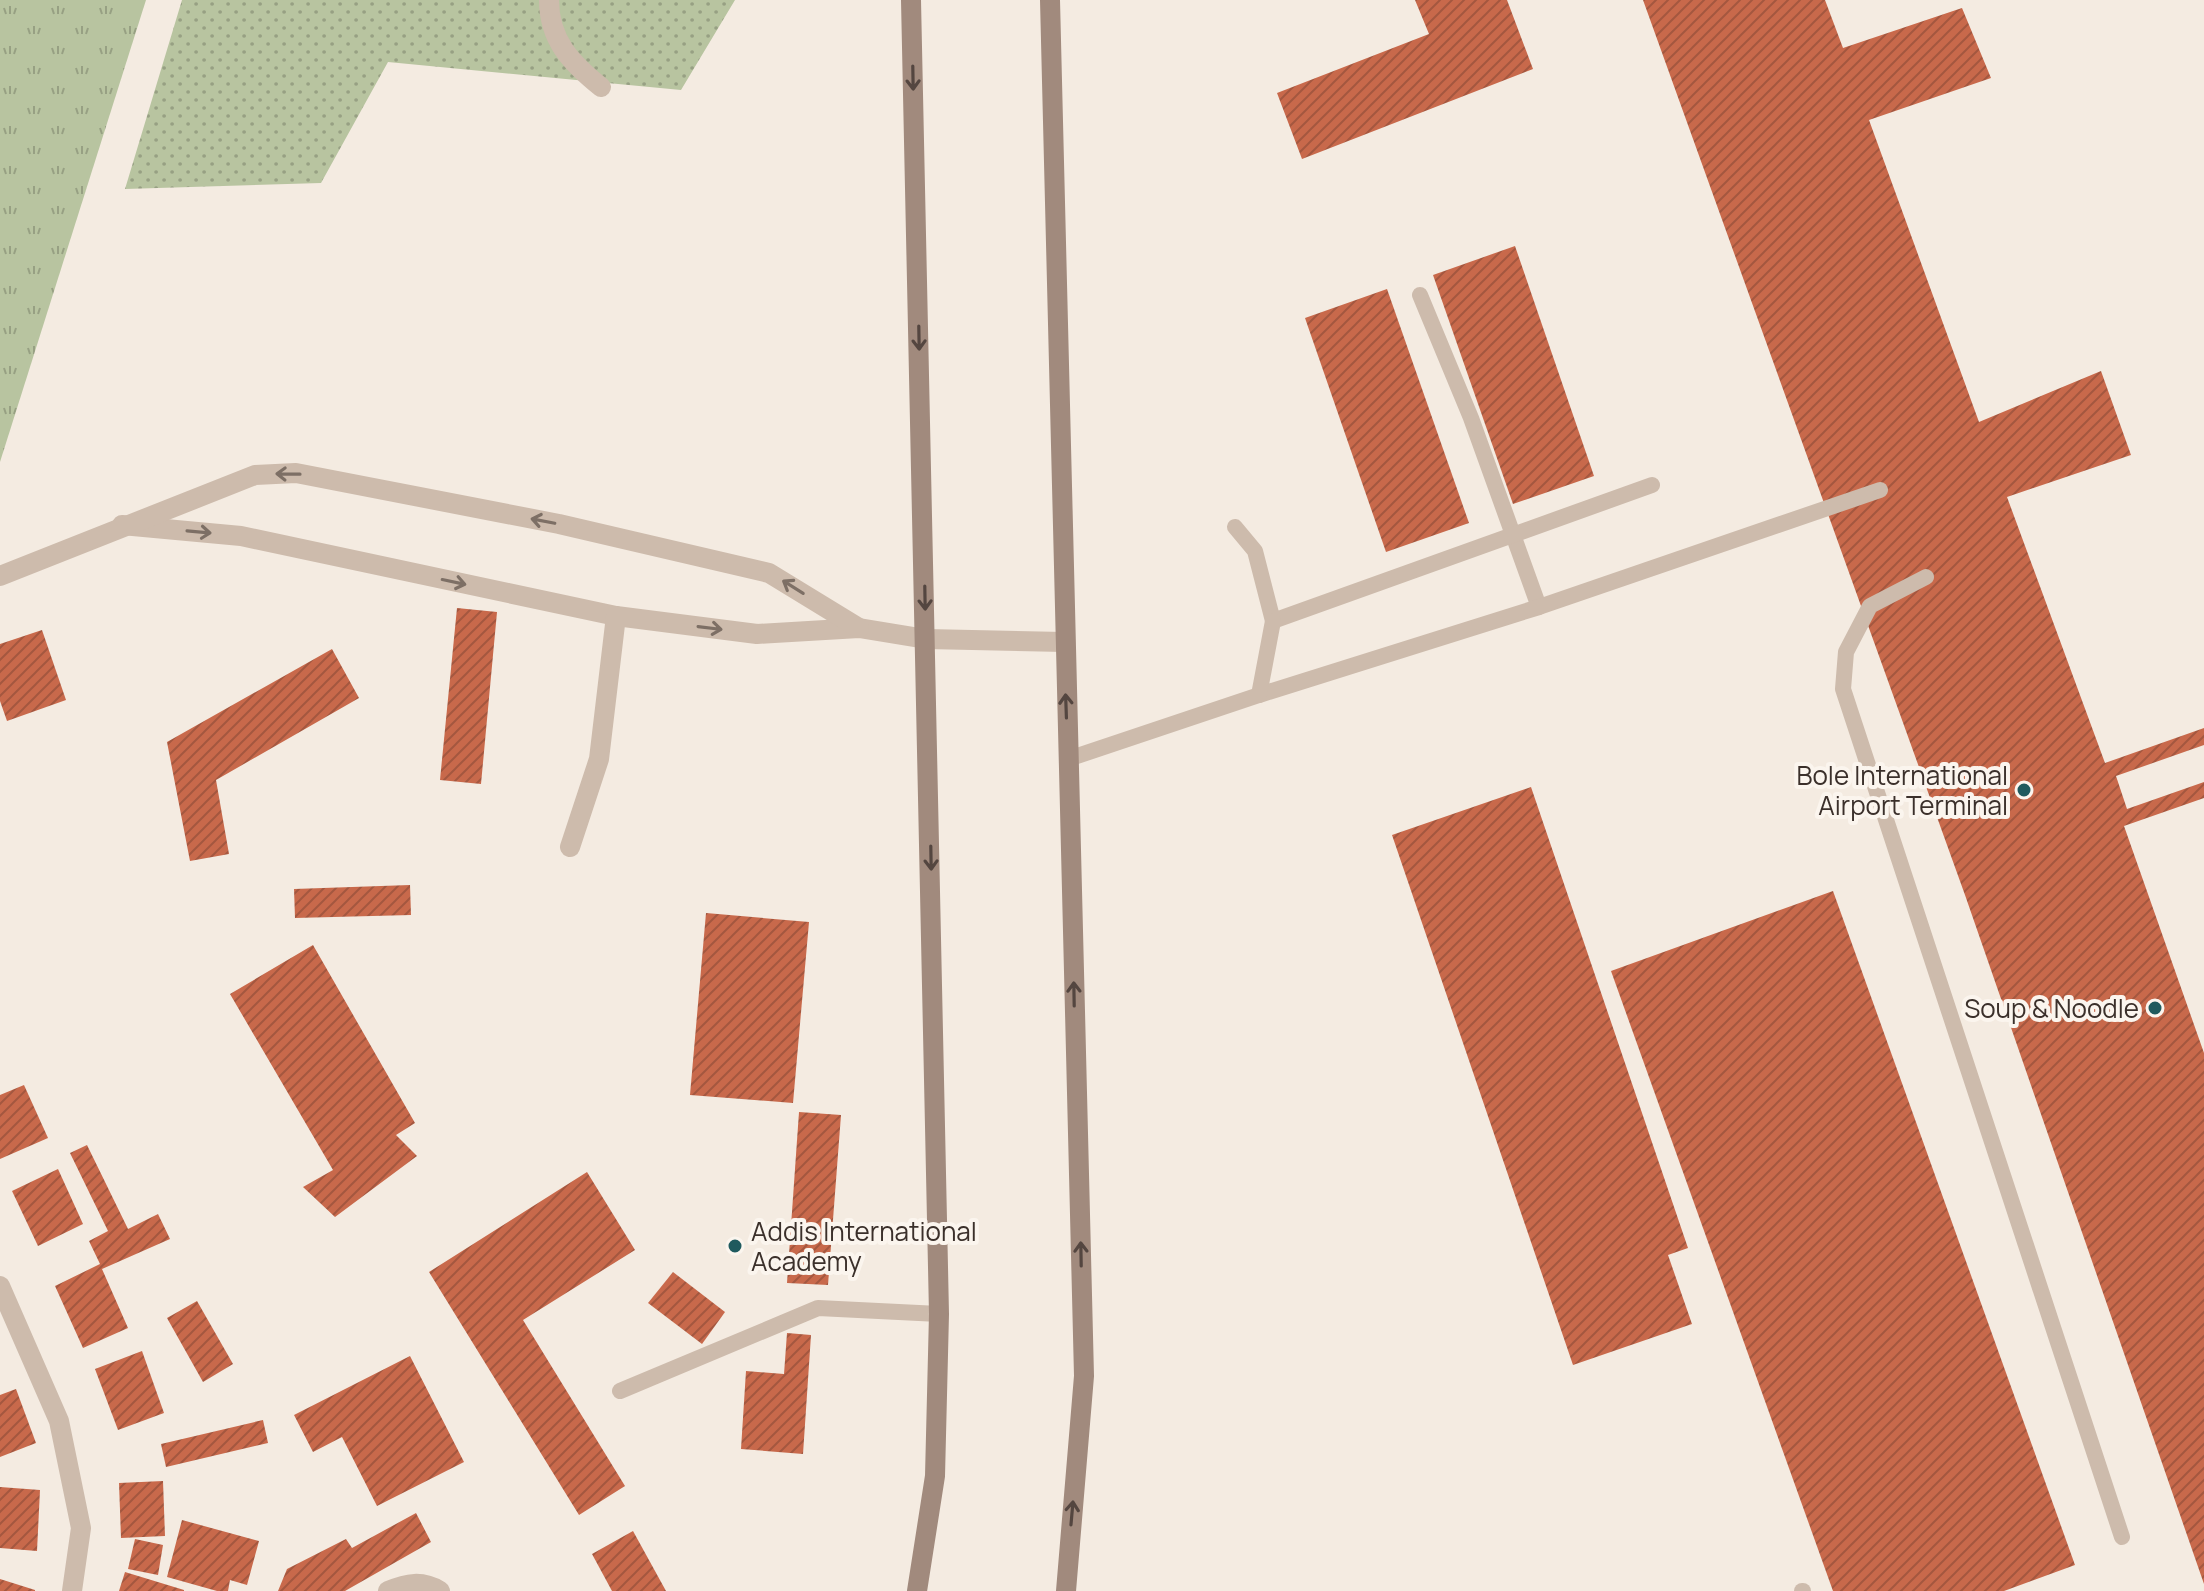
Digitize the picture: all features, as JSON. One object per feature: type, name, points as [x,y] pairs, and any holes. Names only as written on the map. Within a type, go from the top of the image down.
[{"type":"main road","points":[[911,0],[939,1314],[935,1476],[917,1591]]},
{"type":"main road","points":[[1050,0],[1084,1376],[1066,1591]]},
{"type":"street","points":[[549,0],[556,40],[575,66],[601,87]]},
{"type":"street","points":[[0,576],[122,525],[255,475],[296,473],[559,524],[769,573],[859,628]]},
{"type":"street","points":[[122,525],[241,536],[616,616],[757,634],[859,628],[926,639],[1064,642]]},
{"type":"street","points":[[570,847],[599,759],[616,616]]},
{"type":"street","points":[[0,1286],[59,1421],[81,1528],[72,1591]]},
{"type":"street","points":[[388,1591],[408,1583],[431,1585],[440,1591]]},
{"type":"lane","points":[[1420,295],[1471,418],[1539,607]]},
{"type":"lane","points":[[1273,621],[1652,485]]},
{"type":"lane","points":[[1068,759],[1539,607],[1880,490]]},
{"type":"lane","points":[[1235,527],[1255,551],[1273,621],[1259,695]]},
{"type":"lane","points":[[1926,577],[1870,606],[1846,652],[1843,689],[2122,1537]]},
{"type":"lane","points":[[620,1391],[818,1308],[939,1314]]},
{"type":"green space","points":[[0,0],[146,0],[0,462]]},
{"type":"green space","points":[[182,0],[735,0],[681,90],[388,62],[321,183],[125,189]]},
{"type":"building","points":[[1415,0],[1507,0],[1533,69],[1302,159],[1277,93],[1429,34]]},
{"type":"building","name":"Bole International Airport Terminal","points":[[1643,0],[1825,0],[1843,48],[1962,8],[1991,78],[1869,120],[1979,422],[2101,371],[2131,455],[2007,497],[2105,763],[2204,728],[2204,745],[2116,776],[2127,809],[2204,782],[2204,798],[2124,826],[2204,1053],[2204,1584],[1965,895]]},
{"type":"building","points":[[1515,246],[1594,476],[1513,504],[1433,275]]},
{"type":"building","points":[[1387,289],[1469,523],[1386,552],[1305,318]]},
{"type":"building","points":[[457,608],[497,612],[481,784],[440,780]]},
{"type":"building","points":[[42,630],[66,700],[7,721],[0,701],[0,644]]},
{"type":"building","points":[[332,649],[359,698],[216,780],[229,854],[190,861],[167,742]]},
{"type":"building","points":[[1531,787],[1688,1248],[1668,1255],[1692,1324],[1573,1365],[1392,835]]},
{"type":"building","points":[[410,885],[411,915],[295,918],[294,889]]},
{"type":"building","points":[[1833,891],[2075,1565],[2004,1591],[1833,1591],[1611,971]]},
{"type":"building","points":[[706,913],[809,922],[793,1103],[690,1095]]},
{"type":"building","points":[[313,945],[415,1123],[396,1135],[417,1156],[335,1217],[303,1187],[333,1170],[230,994]]},
{"type":"building","points":[[24,1085],[48,1138],[0,1159],[0,1095]]},
{"type":"building","points":[[799,1112],[841,1115],[828,1285],[787,1283]]},
{"type":"building","points":[[87,1145],[128,1229],[158,1214],[170,1239],[102,1269],[128,1328],[83,1348],[55,1286],[100,1264],[89,1241],[108,1231],[70,1153]]},
{"type":"building","points":[[58,1169],[83,1224],[38,1246],[12,1191]]},
{"type":"building","points":[[587,1172],[635,1250],[523,1320],[625,1486],[579,1515],[429,1272]]},
{"type":"building","points":[[673,1272],[725,1312],[702,1344],[648,1303]]},
{"type":"building","points":[[197,1301],[233,1364],[203,1382],[167,1318]]},
{"type":"building","points":[[787,1333],[811,1335],[803,1454],[741,1449],[746,1371],[784,1374]]},
{"type":"building","points":[[142,1351],[164,1413],[118,1430],[95,1369]]},
{"type":"building","points":[[410,1356],[464,1462],[377,1506],[342,1437],[313,1452],[294,1415]]},
{"type":"building","points":[[16,1389],[36,1443],[0,1457],[0,1395]]},
{"type":"building","points":[[263,1420],[268,1443],[166,1467],[161,1444]]},
{"type":"building","points":[[163,1481],[165,1536],[121,1538],[119,1483]]},
{"type":"building","points":[[0,1487],[40,1490],[37,1551],[0,1548]]},
{"type":"building","points":[[416,1513],[431,1542],[345,1591],[278,1591],[287,1569],[346,1539],[352,1548]]},
{"type":"building","points":[[182,1520],[259,1541],[247,1585],[230,1580],[228,1591],[217,1591],[167,1577]]},
{"type":"building","points":[[633,1531],[666,1591],[612,1591],[592,1554]]},
{"type":"building","points":[[135,1539],[163,1545],[158,1575],[128,1569]]},
{"type":"building","points":[[125,1572],[184,1590],[184,1591],[119,1591]]},
{"type":"building","points":[[0,1579],[35,1590],[35,1591],[0,1591]]},
{"type":"place","name":"Bole International Airport Terminal","points":[[2024,790]]},
{"type":"place","name":"Soup & Noodle","points":[[2155,1008]]},
{"type":"place","name":"Addis International Academy","points":[[735,1246]]}]
